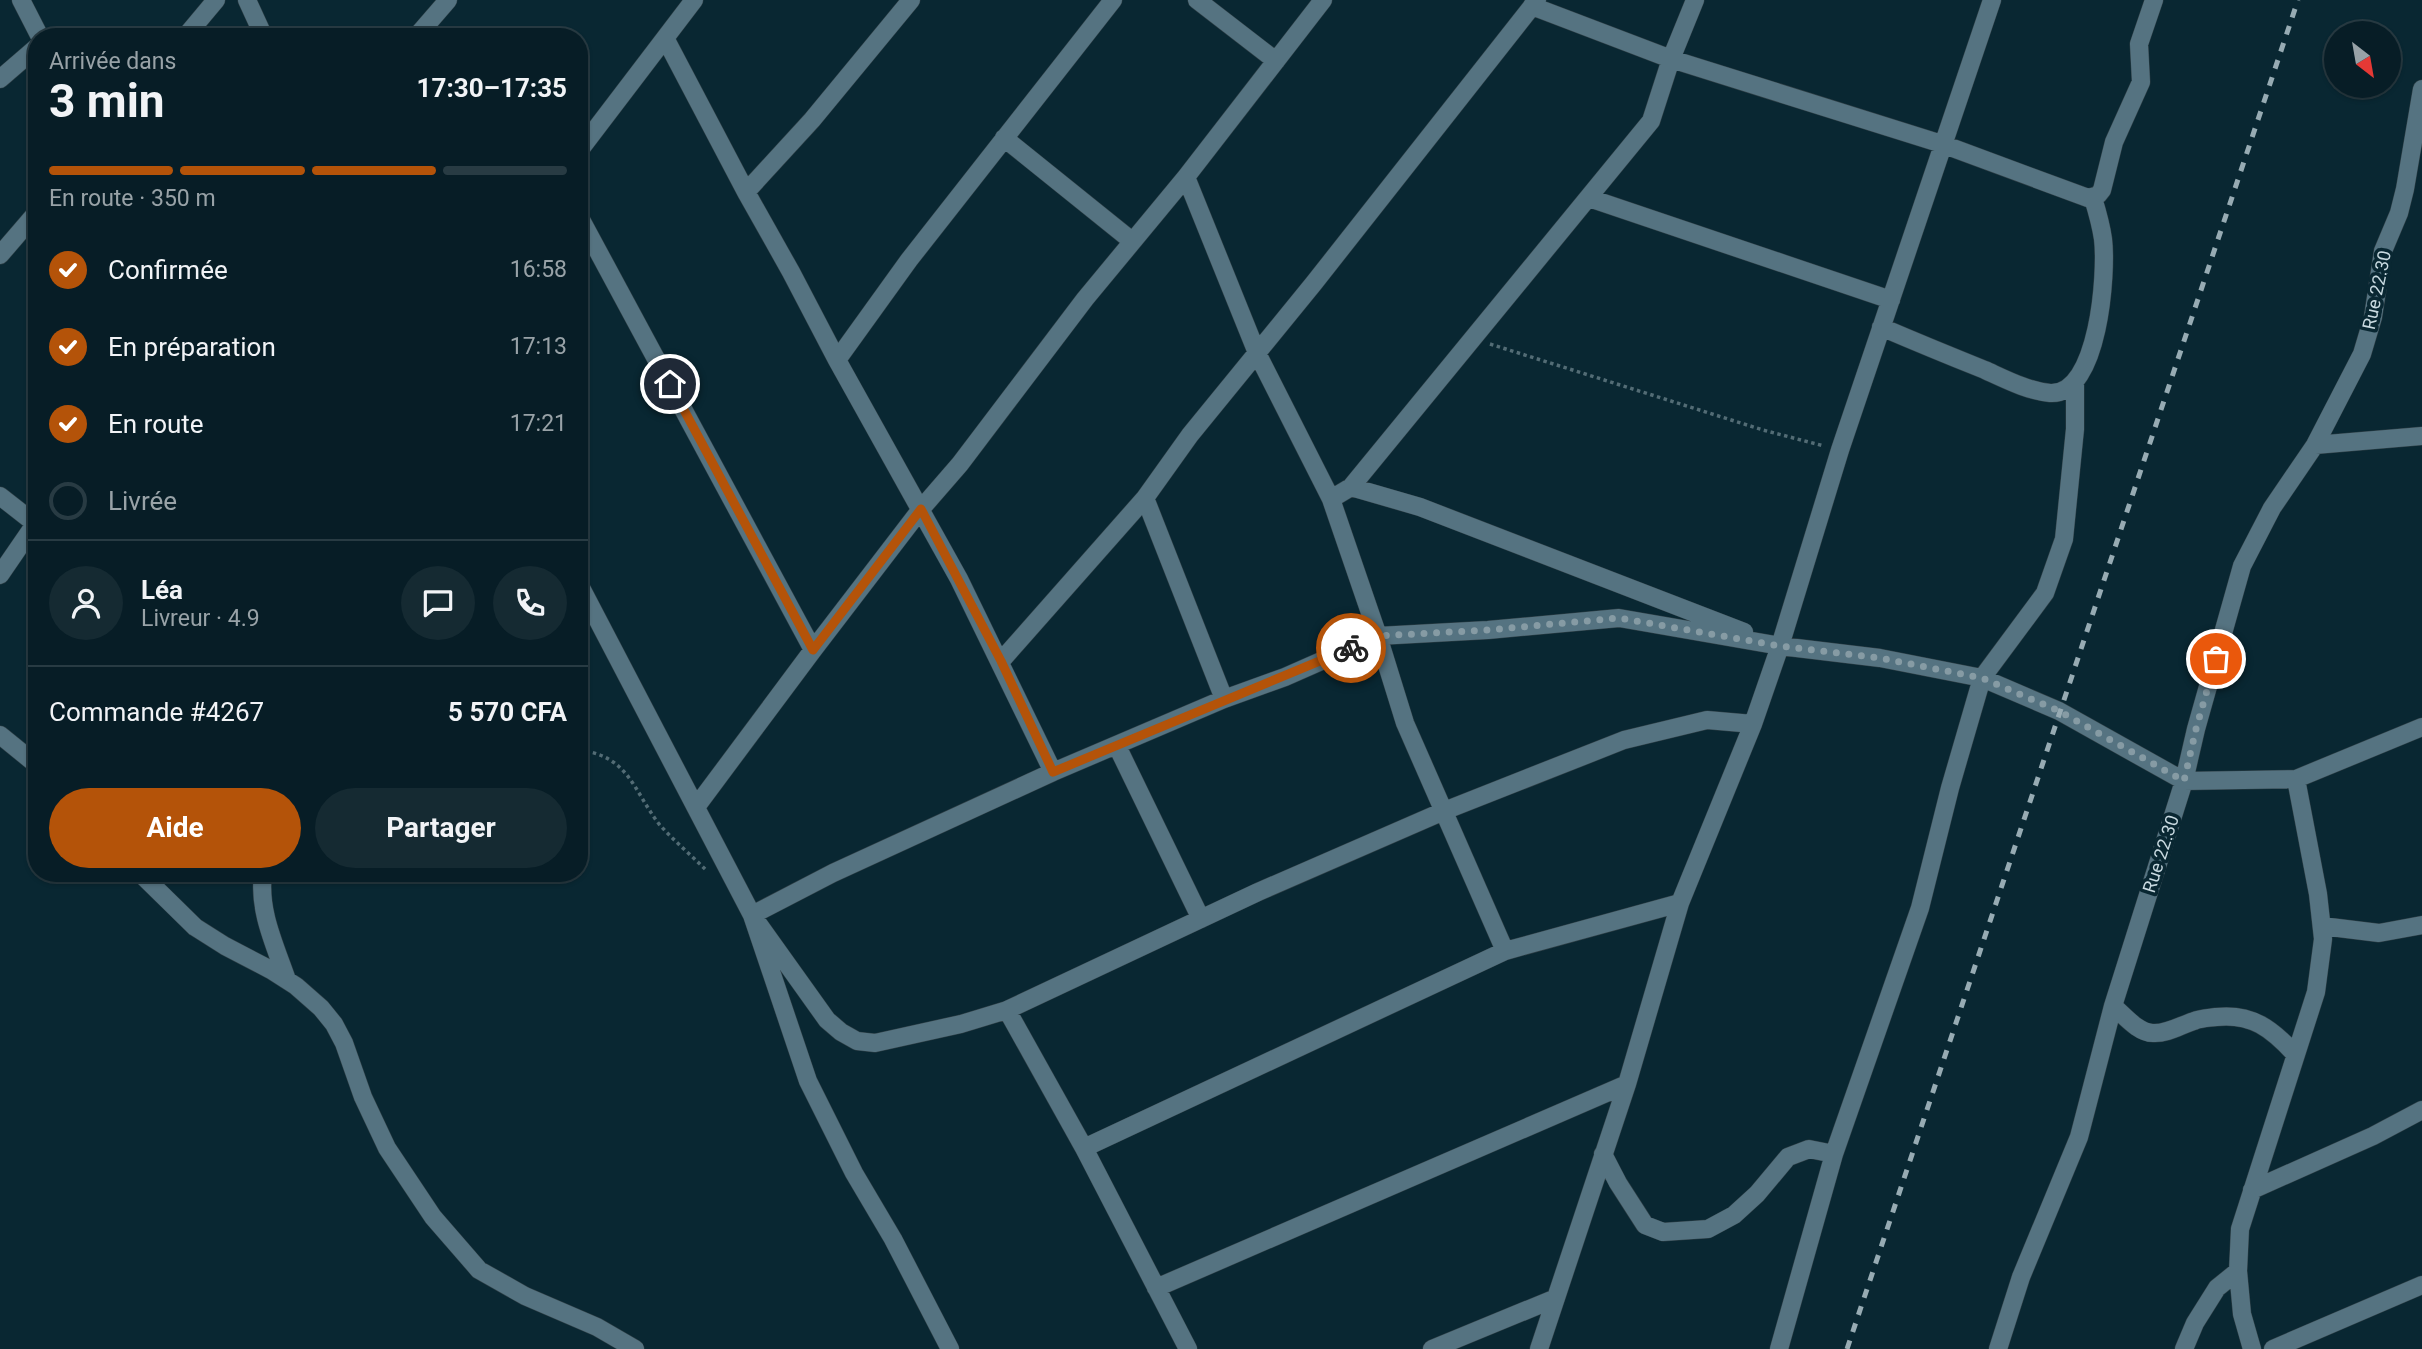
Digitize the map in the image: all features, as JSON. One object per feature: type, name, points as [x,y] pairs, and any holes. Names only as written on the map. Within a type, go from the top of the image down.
[{"type":"street","points":[[21,0],[35,28]]},
{"type":"street","points":[[193,28],[216,0]]},
{"type":"street","points":[[247,0],[260,28]]},
{"type":"street","points":[[424,28],[448,0]]},
{"type":"street","points":[[588,139],[694,0]]},
{"type":"street","points":[[746,192],[813,120],[911,0]]},
{"type":"street","points":[[836,359],[909,260],[1113,0]]},
{"type":"street","points":[[1197,0],[1276,61]]},
{"type":"street","points":[[696,807],[921,509],[960,464],[1085,299],[1186,177],[1322,0]]},
{"type":"street","points":[[1331,499],[1351,487],[1651,121],[1671,59],[1695,0]]},
{"type":"street","points":[[1539,1349],[1627,1084],[1680,903],[1753,724],[1780,646],[1840,450],[1992,0]]},
{"type":"street","points":[[1001,661],[1145,498],[1190,435],[1534,3],[1671,59],[1942,144],[2080,197],[2093,198],[2102,190],[2114,142],[2141,82],[2139,44],[2154,0]]},
{"type":"street","points":[[665,38],[836,359],[921,509],[1001,661],[1053,772]]},
{"type":"street","points":[[0,79],[28,55]]},
{"type":"street","name":"Rue 22.30","points":[[1998,1349],[2021,1277],[2079,1137],[2113,1006],[2184,781],[2242,566],[2272,508],[2315,445],[2362,354],[2370,329],[2383,251],[2399,214],[2405,189],[2421,101]]},
{"type":"street","points":[[1004,138],[1132,242]]},
{"type":"street","points":[[1186,177],[1257,353],[1331,499],[1405,723],[1505,950]]},
{"type":"street","points":[[1590,198],[1891,300]]},
{"type":"street","points":[[1779,1349],[1834,1154],[1920,908],[1982,678],[2045,593],[2064,539],[2076,429],[2075,383],[2094,345],[2103,276],[2103,240],[2093,198]]},
{"type":"street","points":[[0,255],[28,222]]},
{"type":"street","points":[[588,233],[813,650]]},
{"type":"street","points":[[1881,327],[2024,387],[2052,393],[2063,391],[2075,383]]},
{"type":"street","points":[[2315,445],[2422,436]]},
{"type":"street","points":[[1351,487],[1432,512],[1780,646]]},
{"type":"street","points":[[0,496],[28,517]]},
{"type":"street","points":[[1145,498],[1224,699]]},
{"type":"street","points":[[0,575],[28,535]]},
{"type":"street","points":[[588,601],[752,915],[827,1020],[857,1041],[875,1043],[961,1024],[1007,1010],[1200,919],[1444,811],[1624,740],[1707,720],[1753,724]]},
{"type":"street","points":[[752,915],[880,850],[1053,772],[1378,636],[1488,630],[1619,618],[1780,646],[1880,658],[1982,678],[2059,711],[2184,781],[2296,779],[2422,727]]},
{"type":"street","points":[[0,735],[28,758]]},
{"type":"street","points":[[1117,746],[1200,919]]},
{"type":"street","points":[[2252,1349],[2242,1314],[2238,1271],[2240,1229],[2316,992],[2323,939],[2318,894],[2296,779]]},
{"type":"street","points":[[149,882],[195,927],[286,980],[321,1008],[344,1043],[363,1097],[387,1148],[433,1217],[480,1270],[525,1296],[597,1327],[635,1349]]},
{"type":"street","points":[[262,882],[265,916],[286,980]]},
{"type":"street","points":[[1084,1148],[1505,950],[1680,903]]},
{"type":"street","points":[[752,915],[808,1081],[854,1174],[893,1239],[950,1349]]},
{"type":"street","points":[[2322,926],[2379,933],[2422,925]]},
{"type":"street","points":[[2113,1006],[2141,1030],[2152,1034],[2168,1031],[2198,1019],[2230,1016],[2252,1019],[2271,1029],[2295,1054]]},
{"type":"street","points":[[1007,1010],[1084,1148],[1188,1349]]},
{"type":"street","points":[[1156,1288],[1627,1084]]},
{"type":"street","points":[[2252,1189],[2373,1136],[2422,1110]]},
{"type":"street","points":[[1603,1154],[1645,1225],[1663,1232],[1672,1232],[1708,1229],[1734,1215],[1757,1194],[1788,1157],[1809,1149],[1834,1154]]},
{"type":"street","points":[[2184,1349],[2195,1323],[2217,1288],[2238,1271]]},
{"type":"street","points":[[2273,1349],[2422,1285]]},
{"type":"street","points":[[1432,1349],[1556,1298]]},
{"type":"path","points":[[1472,338],[1763,430],[1840,450]]},
{"type":"path","points":[[588,751],[621,766],[660,824],[706,870]]},
{"type":"railway","points":[[1847,1349],[2298,0]]},
{"type":"way so far","points":[[1351,648],[1378,636],[1488,630],[1619,618],[1780,646],[1880,658],[1982,678],[2059,711],[2184,781],[2216,659]]},
{"type":"route","points":[[670,384],[813,650],[921,509],[1001,661],[1053,772],[1351,648]]}]
